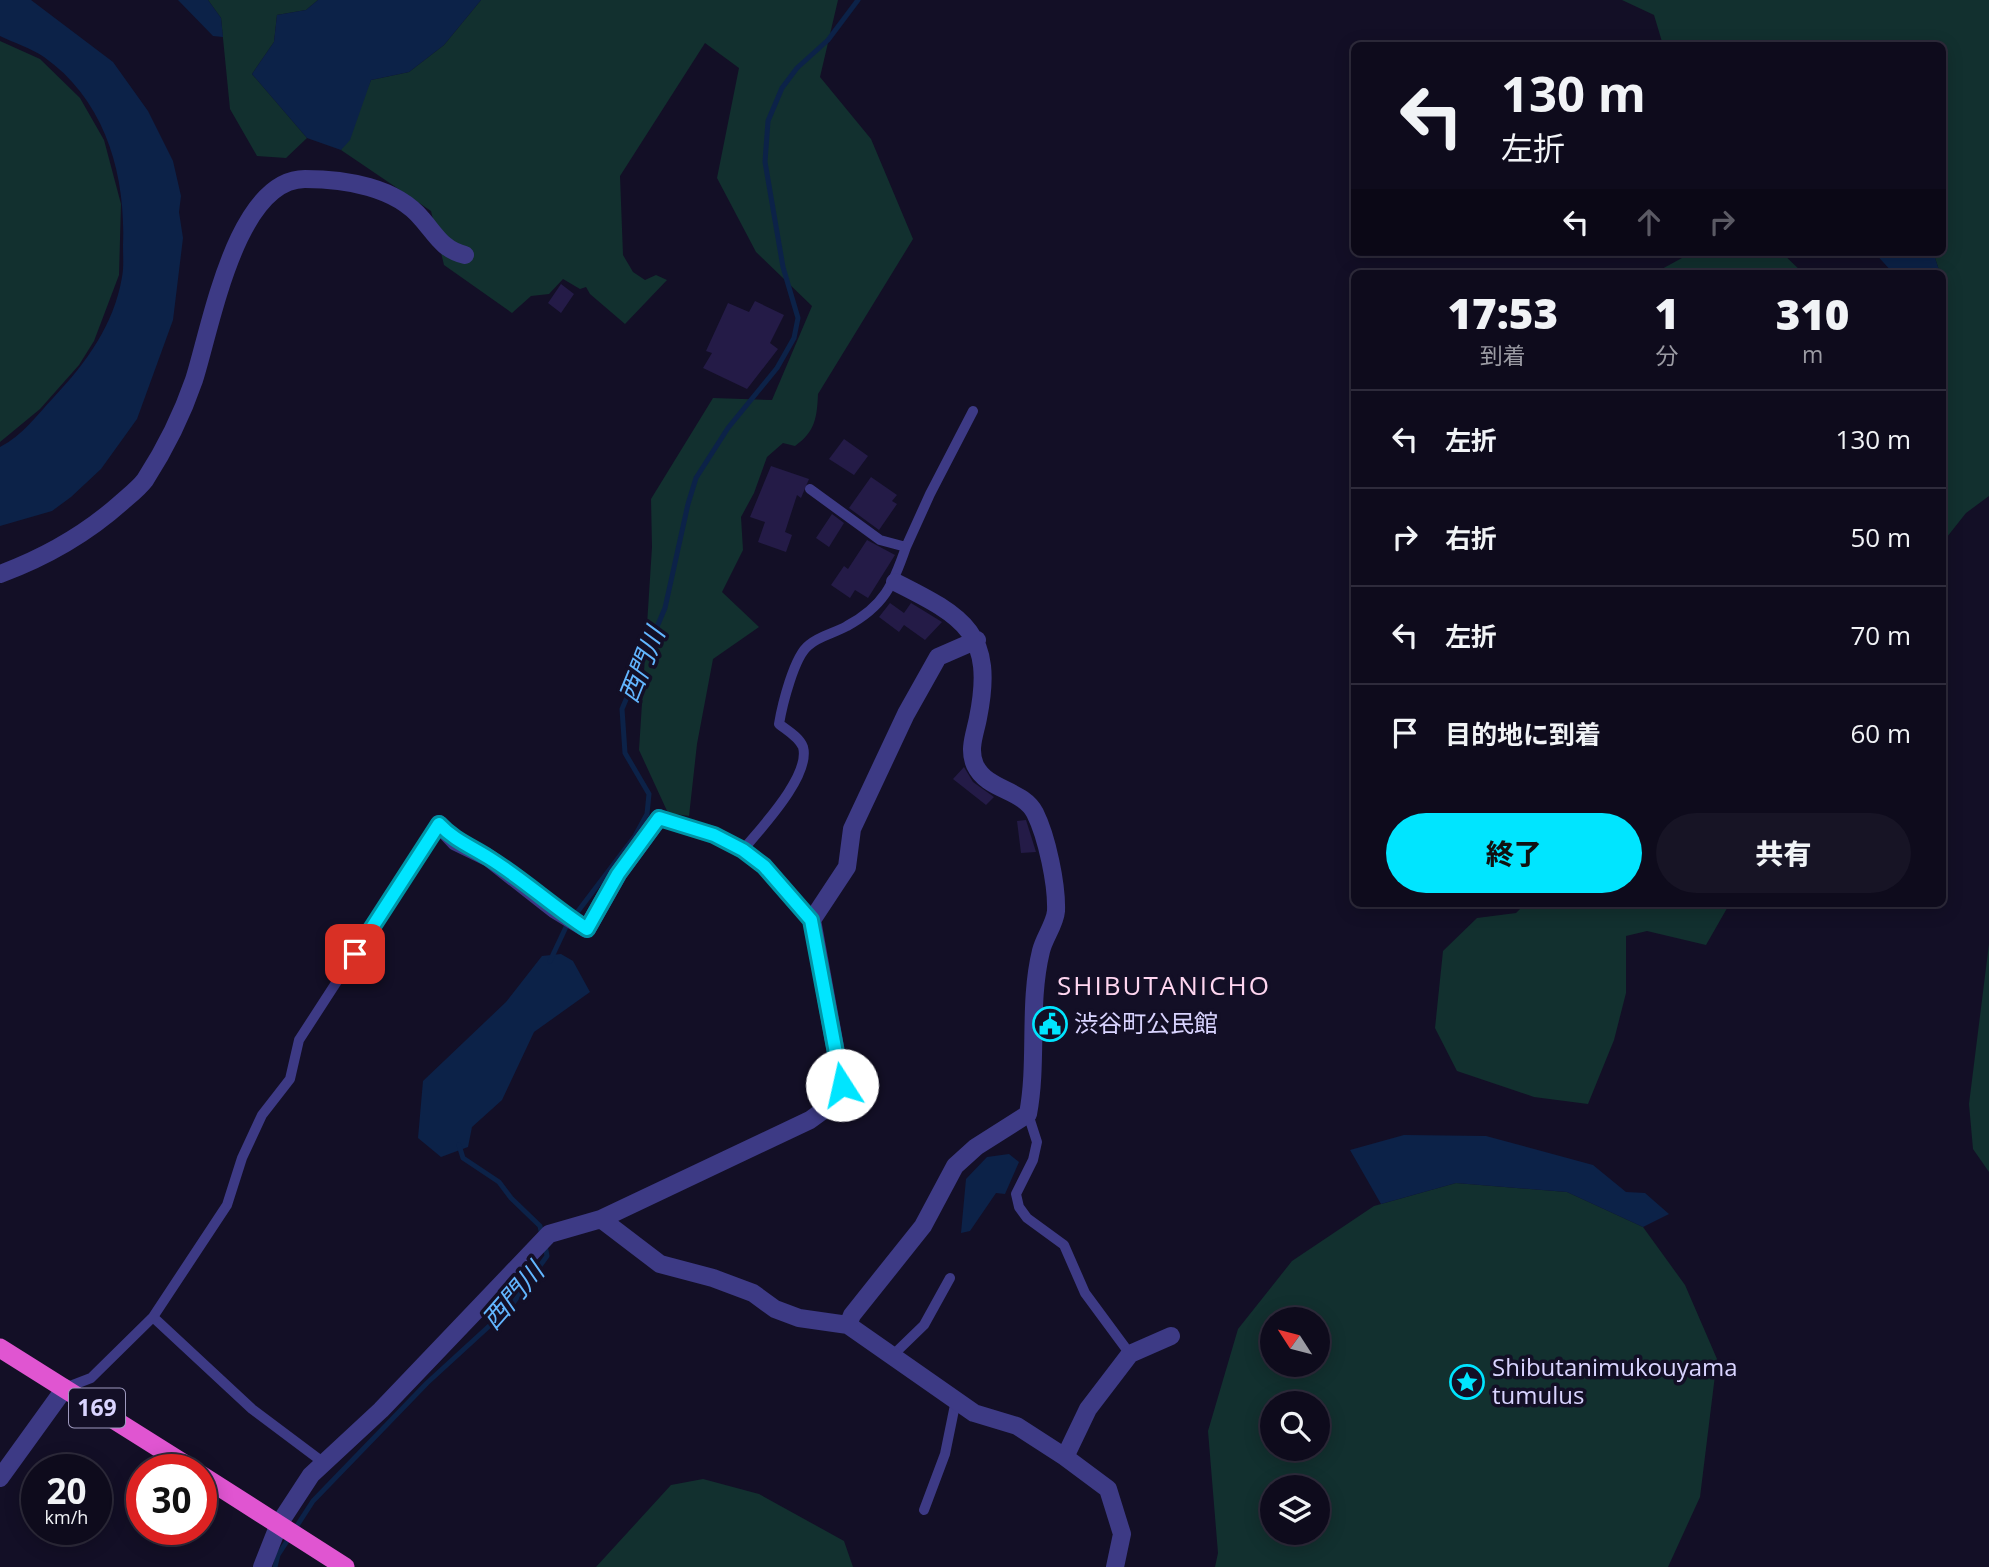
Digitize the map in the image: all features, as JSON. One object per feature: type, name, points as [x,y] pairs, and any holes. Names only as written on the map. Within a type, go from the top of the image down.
[{"type":"highway","name":"169","points":[[0,1348],[169,1454]]},
{"type":"highway","points":[[217,1485],[345,1567]]},
{"type":"street","points":[[0,574],[43,558],[94,527],[143,482],[174,429],[193,383],[238,237],[274,187],[304,178],[377,188],[421,217],[451,252],[465,255]]},
{"type":"street","points":[[848,1325],[852,1315],[923,1226],[955,1166],[976,1147],[1028,1114],[1033,1084],[1032,1050],[1041,950],[1056,913],[1049,856],[1043,832],[1030,803],[989,781],[975,765],[971,749],[983,677],[977,640],[966,627],[927,598],[895,582]]},
{"type":"street","points":[[262,1567],[279,1524],[311,1475],[381,1410],[543,1240],[601,1219],[810,1120],[832,1104],[842,1085],[811,920],[847,867],[852,829],[906,714],[937,657],[977,640]]},
{"type":"street","points":[[439,824],[456,842],[489,858],[587,929],[618,874],[659,818]]},
{"type":"street","points":[[601,1219],[660,1265],[713,1278],[754,1293],[775,1308],[799,1318],[848,1325],[974,1413],[1017,1426],[1065,1457],[1108,1489],[1122,1534],[1115,1567]]},
{"type":"street","points":[[1065,1457],[1088,1409],[1130,1354],[1171,1336]]},
{"type":"street","points":[[0,1478],[65,1388]]},
{"type":"lane","points":[[743,850],[778,807],[804,760],[803,747],[796,736],[779,724],[783,696],[807,646],[848,626],[871,610],[895,582],[906,547],[930,494],[973,411]]},
{"type":"lane","points":[[810,489],[880,540],[906,547]]},
{"type":"lane","points":[[659,818],[714,835],[743,850],[764,866],[811,920]]},
{"type":"lane","points":[[65,1388],[91,1378],[153,1317],[227,1205],[242,1158],[262,1115],[290,1079],[299,1040],[439,824]]},
{"type":"lane","points":[[1028,1114],[1037,1143],[1016,1194],[1019,1207],[1027,1218],[1064,1245],[1085,1293],[1130,1354]]},
{"type":"lane","points":[[892,1356],[924,1325],[950,1278]]},
{"type":"lane","points":[[153,1317],[252,1409],[324,1464]]},
{"type":"lane","points":[[924,1510],[945,1454],[956,1400]]},
{"type":"green space","points":[[208,0],[318,0],[306,10],[277,15],[274,42],[252,74],[307,138],[286,158],[257,156],[230,109],[221,18]]},
{"type":"green space","points":[[481,0],[838,0],[820,77],[871,139],[913,239],[818,394],[816,417],[811,430],[795,446],[783,443],[767,457],[754,493],[741,517],[743,550],[722,592],[759,627],[713,659],[697,744],[689,816],[668,813],[639,750],[652,547],[651,499],[713,398],[772,400],[812,306],[756,252],[717,178],[739,68],[705,43],[620,176],[623,255],[633,272],[645,280],[656,275],[667,280],[625,324],[590,294],[586,287],[580,289],[563,279],[549,294],[531,296],[512,313],[444,265],[431,211],[341,150],[371,80],[409,72],[444,45]]},
{"type":"green space","points":[[1622,0],[1989,0],[1989,496],[1966,513],[1946,538],[1946,270],[1939,270],[1934,256],[1946,256],[1946,42],[1662,42],[1654,15]]},
{"type":"green space","points":[[0,41],[40,59],[80,98],[104,140],[121,204],[119,275],[94,341],[79,365],[40,409],[0,442]]},
{"type":"green space","points":[[1686,256],[1785,256],[1800,270],[1660,270]]},
{"type":"green space","points":[[1522,907],[1728,907],[1706,945],[1647,931],[1626,936],[1626,993],[1614,1040],[1588,1104],[1534,1097],[1457,1071],[1435,1028],[1443,951],[1477,918],[1516,913]]},
{"type":"green space","points":[[1989,944],[1989,1172],[1973,1149],[1969,1104]]},
{"type":"green space","name":"Shibutanimukouyama tumulus","points":[[1456,1183],[1567,1192],[1643,1227],[1685,1285],[1717,1359],[1700,1497],[1668,1567],[1215,1567],[1218,1553],[1208,1431],[1238,1329],[1292,1261],[1374,1206]]},
{"type":"green space","points":[[703,1479],[759,1494],[844,1541],[853,1567],[596,1567],[671,1485]]},
{"type":"water","points":[[0,0],[31,0],[113,62],[148,111],[173,161],[181,196],[179,212],[183,238],[173,320],[137,419],[101,469],[71,497],[52,511],[0,526],[0,447],[16,437],[66,384],[97,342],[112,311],[122,277],[123,218],[115,166],[108,140],[97,117],[65,75],[44,57],[0,36]]},
{"type":"water","points":[[178,0],[208,0],[221,18],[223,37],[213,36]]},
{"type":"water","points":[[318,0],[481,0],[444,45],[409,72],[371,80],[350,140],[341,150],[307,138],[252,74],[274,42],[277,15],[306,10]]},
{"type":"water","points":[[1878,256],[1934,256],[1939,270],[1890,270]]},
{"type":"water","points":[[561,954],[573,961],[590,992],[534,1032],[502,1100],[472,1127],[468,1147],[441,1157],[418,1138],[423,1081],[506,1002],[542,956]]},
{"type":"water","points":[[1404,1135],[1486,1136],[1593,1165],[1626,1192],[1645,1193],[1669,1214],[1643,1227],[1567,1192],[1456,1183],[1381,1204],[1350,1150]]},
{"type":"water","points":[[1009,1154],[1019,1162],[1005,1194],[996,1193],[970,1231],[961,1233],[966,1179],[987,1157]]},
{"type":"building","points":[[561,284],[574,294],[561,313],[548,303]]},
{"type":"building","points":[[755,301],[784,315],[770,343],[778,349],[747,389],[703,368],[712,353],[706,351],[728,303],[749,312]]},
{"type":"building","points":[[844,439],[868,456],[854,475],[829,459]]},
{"type":"building","points":[[771,466],[809,479],[801,498],[797,495],[785,532],[792,535],[786,552],[758,542],[765,522],[750,517]]},
{"type":"building","points":[[871,477],[897,495],[892,501],[897,504],[879,530],[849,508]]},
{"type":"building","points":[[832,514],[844,523],[829,547],[816,538]]},
{"type":"building","points":[[867,540],[895,555],[868,598],[855,590],[850,598],[831,585],[844,566],[848,569]]},
{"type":"building","points":[[890,603],[904,613],[911,603],[942,622],[925,640],[904,625],[899,632],[879,617]]},
{"type":"building","points":[[964,767],[973,782],[994,797],[986,805],[953,779]]},
{"type":"building","points":[[1026,820],[1036,852],[1021,853],[1017,821]]},
{"type":"building","name":"渋谷町公民館","points":[[1045,1008],[1063,1011],[1057,1041],[1045,1039]]},
{"type":"waterway","name":"西門川","points":[[550,961],[566,927],[635,836],[647,814],[649,794],[625,753],[622,709],[665,608],[696,478],[728,428],[777,368],[794,338],[798,318],[783,267],[765,162],[768,121],[782,88],[797,68],[828,40],[858,0]]},
{"type":"waterway","name":"西門川","points":[[459,1145],[463,1158],[499,1182],[511,1198],[540,1226],[542,1236]]},
{"type":"waterway","name":"西門川","points":[[275,1567],[278,1555],[313,1501],[427,1383],[511,1306],[547,1256],[545,1245]]},
{"type":"place","name":"渋谷町公民館","points":[[1050,1024]]},
{"type":"place","name":"Shibutanimukouyama tumulus","points":[[1467,1382]]},
{"type":"district","name":"SHIBUTANICHO","points":[[1164,986]]},
{"type":"route","points":[[355,954],[439,824],[456,842],[489,858],[554,909],[587,929],[618,874],[659,818],[676,822],[714,835],[743,850],[764,866],[811,920],[842,1085]]}]
